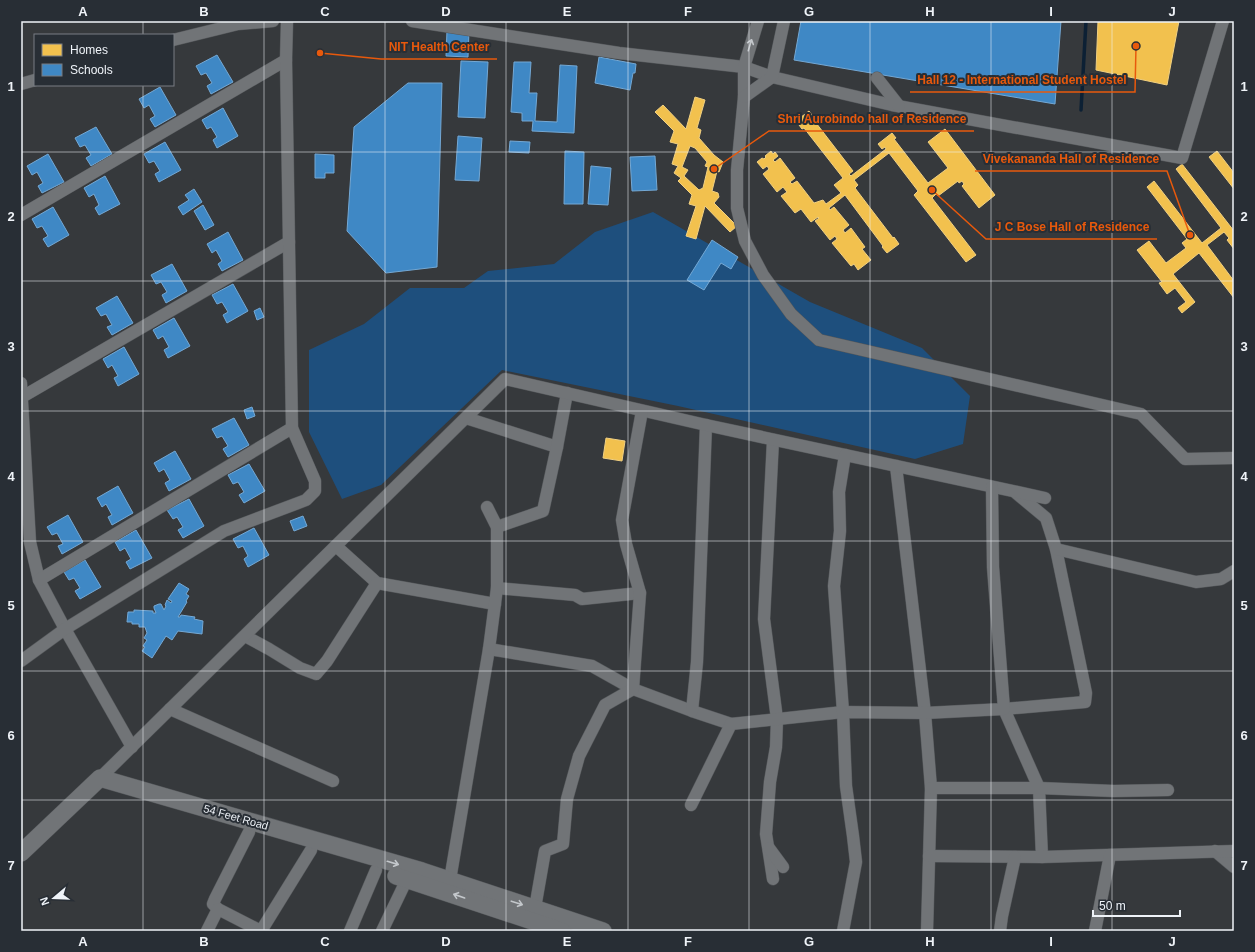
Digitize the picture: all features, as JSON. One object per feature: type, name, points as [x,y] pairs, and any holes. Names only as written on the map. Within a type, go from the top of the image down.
[{"type":"street","points":[[174,40],[238,24],[273,21]]},
{"type":"street","points":[[21,661],[66,629],[224,531],[306,500],[315,491],[315,481],[292,428],[286,60],[287,21]]},
{"type":"street","points":[[416,21],[619,53],[744,67],[772,77],[899,106],[1182,158],[1223,21]]},
{"type":"street","points":[[758,21],[744,67],[744,97],[737,170],[737,208],[746,241],[763,275],[791,314],[819,340],[1140,414],[1185,459],[1234,458]]},
{"type":"street","points":[[744,97],[772,77],[784,21]]},
{"type":"street","points":[[21,215],[286,60]]},
{"type":"street","points":[[877,78],[899,106]]},
{"type":"street","points":[[21,84],[34,80]]},
{"type":"street","points":[[22,397],[289,242]]},
{"type":"street","points":[[21,853],[132,747],[505,379],[773,440],[1045,498]]},
{"type":"street","points":[[21,383],[25,509],[30,542],[39,580],[132,747]]},
{"type":"street","points":[[497,526],[543,511],[567,393]]},
{"type":"street","points":[[633,688],[640,593],[626,544],[622,520],[642,411]]},
{"type":"street","points":[[466,418],[557,447]]},
{"type":"street","points":[[692,711],[697,662],[706,425]]},
{"type":"street","points":[[39,580],[292,428]]},
{"type":"street","points":[[773,440],[764,619],[776,719],[776,747],[770,782],[766,834],[773,878]]},
{"type":"street","points":[[843,931],[856,862],[854,836],[846,786],[843,712],[834,586],[840,531],[839,492],[845,455]]},
{"type":"street","points":[[896,466],[925,713],[931,788],[927,931]]},
{"type":"street","points":[[992,487],[993,567],[1004,709],[1039,788],[1042,858]]},
{"type":"street","points":[[489,650],[592,666],[633,688],[730,724],[843,712],[925,713],[1004,709],[1085,702],[1086,693],[1056,549],[1046,518],[1013,491]]},
{"type":"street","points":[[450,880],[489,650],[497,588],[497,526],[488,506]]},
{"type":"street","points":[[336,546],[377,583],[495,604]]},
{"type":"street","points":[[1056,549],[1196,582],[1220,578],[1234,571]]},
{"type":"street","points":[[245,636],[300,668],[316,674],[327,661],[377,583]]},
{"type":"street","points":[[497,588],[575,595],[582,599],[640,593]]},
{"type":"street","points":[[535,908],[545,851],[562,844],[567,799],[579,756],[605,705],[633,688]]},
{"type":"street","points":[[170,709],[333,781]]},
{"type":"street","points":[[691,805],[730,724]]},
{"type":"street","points":[[100,778],[194,805]]},
{"type":"street","points":[[931,788],[1039,788],[1114,791],[1168,790]]},
{"type":"street","name":"54 Feet Road","points":[[194,805],[422,871],[603,931]]},
{"type":"street","name":"54 Feet Road","points":[[194,805],[249,832],[407,879],[562,931]]},
{"type":"street","points":[[249,832],[213,904],[218,909],[262,931],[311,850]]},
{"type":"street","points":[[768,847],[783,867]]},
{"type":"street","points":[[1215,851],[1234,867]]},
{"type":"street","points":[[929,856],[1042,858],[1234,851]]},
{"type":"street","points":[[1095,931],[1110,855]]},
{"type":"street","points":[[1000,931],[1015,857]]},
{"type":"street","points":[[350,931],[376,870]]},
{"type":"street","points":[[382,931],[407,879]]},
{"type":"street","points":[[207,931],[218,909]]},
{"type":"shaded area","points":[[653,212],[810,302],[922,348],[970,396],[963,444],[915,459],[678,406],[502,370],[381,485],[342,499],[309,432],[309,350],[364,324],[410,288],[464,288],[488,271],[554,264],[595,232]]},
{"type":"building: Homes","points":[[1098,21],[1179,21],[1167,85],[1096,70]]},
{"type":"building: Homes","points":[[695,97],[705,100],[697,128],[701,130],[699,138],[714,155],[723,162],[719,172],[717,171],[712,191],[718,193],[719,197],[714,203],[737,226],[730,232],[705,206],[696,239],[686,236],[696,206],[689,204],[692,195],[678,181],[681,178],[674,173],[678,166],[672,164],[678,144],[670,142],[674,131],[655,112],[663,105],[686,129]],"holes":[[[690,146],[695,148],[707,162],[705,166],[708,167],[703,188],[699,190],[684,176],[688,170],[682,167]]]},
{"type":"building: Homes","points":[[809,111],[814,118],[813,119],[853,171],[849,174],[851,176],[886,149],[885,147],[882,149],[878,144],[892,133],[896,138],[894,139],[928,183],[948,168],[928,142],[945,129],[995,195],[979,208],[962,186],[964,184],[962,181],[959,183],[958,181],[938,196],[936,194],[932,198],[976,255],[966,262],[914,195],[918,191],[889,153],[854,180],[858,185],[855,188],[899,244],[887,253],[845,195],[829,208],[830,210],[834,207],[849,225],[843,230],[845,233],[851,228],[865,247],[862,249],[871,260],[858,270],[854,264],[851,266],[832,243],[837,239],[835,236],[830,240],[815,221],[819,218],[818,217],[811,222],[801,209],[795,213],[781,196],[787,192],[783,187],[777,192],[763,174],[769,169],[767,166],[763,169],[757,162],[762,158],[764,159],[766,157],[765,156],[771,151],[773,154],[775,152],[778,156],[773,160],[775,162],[780,158],[795,178],[790,182],[792,184],[797,181],[814,203],[823,200],[826,204],[841,193],[834,185],[843,178],[804,128],[802,129],[796,121]]},
{"type":"building: Homes","points":[[1217,151],[1234,173],[1234,189],[1209,157]]},
{"type":"building: Homes","points":[[1182,164],[1234,231],[1234,249],[1227,240],[1229,238],[1224,232],[1207,245],[1234,281],[1234,298],[1199,253],[1173,274],[1195,302],[1182,313],[1178,308],[1186,302],[1175,288],[1167,294],[1159,283],[1162,282],[1137,250],[1149,241],[1166,263],[1186,248],[1182,243],[1187,239],[1147,187],[1154,181],[1202,243],[1221,228],[1176,169]]},
{"type":"building: Homes","points":[[606,438],[625,441],[622,461],[603,458]]},
{"type":"building: Schools","points":[[801,21],[1061,21],[1055,104],[794,60]]},
{"type":"building: Schools","points":[[447,30],[469,31],[468,57],[446,56]]},
{"type":"building: Schools","points":[[217,55],[233,82],[211,94],[207,86],[212,83],[206,73],[201,75],[196,66]]},
{"type":"building: Schools","points":[[599,57],[636,64],[630,90],[595,83]]},
{"type":"building: Schools","points":[[461,61],[488,62],[485,118],[458,117]]},
{"type":"building: Schools","points":[[514,62],[531,62],[529,93],[537,93],[535,121],[557,122],[560,65],[577,66],[574,133],[532,131],[533,121],[522,121],[522,113],[511,112]]},
{"type":"building: Schools","points":[[408,83],[442,83],[437,267],[386,273],[347,231],[354,127]]},
{"type":"building: Schools","points":[[160,87],[176,115],[155,127],[150,119],[155,116],[149,105],[144,108],[139,99]]},
{"type":"building: Schools","points":[[223,108],[238,136],[217,148],[213,140],[217,137],[211,127],[207,129],[202,120]]},
{"type":"building: Schools","points":[[96,127],[112,154],[91,166],[86,158],[91,155],[85,145],[80,147],[75,138]]},
{"type":"building: Schools","points":[[458,136],[482,138],[479,181],[455,180]]},
{"type":"building: Schools","points":[[510,141],[530,142],[529,153],[509,152]]},
{"type":"building: Schools","points":[[165,142],[181,170],[159,182],[155,174],[160,171],[154,161],[149,163],[144,154]]},
{"type":"building: Schools","points":[[565,151],[584,152],[583,204],[564,204]]},
{"type":"building: Schools","points":[[48,154],[64,182],[42,193],[38,186],[43,183],[37,172],[32,175],[27,166]]},
{"type":"building: Schools","points":[[315,154],[334,155],[334,173],[325,173],[325,178],[315,178]]},
{"type":"building: Schools","points":[[655,156],[657,190],[632,191],[630,157]]},
{"type":"building: Schools","points":[[591,166],[611,168],[608,205],[588,204]]},
{"type":"building: Schools","points":[[105,176],[120,204],[99,215],[95,208],[99,205],[94,194],[89,197],[84,188]]},
{"type":"building: Schools","points":[[194,189],[202,202],[183,215],[178,207],[189,200],[185,195]]},
{"type":"building: Schools","points":[[203,205],[214,225],[205,230],[194,211]]},
{"type":"building: Schools","points":[[53,207],[69,235],[48,247],[43,239],[48,236],[42,226],[37,228],[32,219]]},
{"type":"building: Schools","points":[[228,232],[243,260],[222,271],[218,264],[222,261],[216,250],[212,253],[207,244]]},
{"type":"building: Schools","points":[[712,240],[738,257],[731,269],[721,263],[704,290],[687,280]]},
{"type":"building: Schools","points":[[172,264],[187,291],[166,303],[162,295],[167,292],[161,282],[156,284],[151,275]]},
{"type":"building: Schools","points":[[233,284],[248,311],[227,323],[223,315],[228,312],[222,302],[217,304],[212,295]]},
{"type":"building: Schools","points":[[117,296],[133,323],[112,335],[107,327],[112,325],[106,314],[101,316],[96,308]]},
{"type":"building: Schools","points":[[260,308],[264,317],[257,320],[254,311]]},
{"type":"building: Schools","points":[[174,318],[190,346],[168,358],[164,350],[169,347],[163,336],[158,339],[153,330]]},
{"type":"building: Schools","points":[[124,347],[139,374],[118,386],[114,378],[118,376],[112,365],[108,368],[103,359]]},
{"type":"building: Schools","points":[[252,407],[255,416],[247,419],[244,410]]},
{"type":"building: Schools","points":[[234,418],[249,445],[228,457],[223,449],[228,446],[222,436],[217,438],[212,429]]},
{"type":"building: Schools","points":[[175,451],[191,479],[169,491],[165,483],[170,480],[164,469],[159,472],[154,463]]},
{"type":"building: Schools","points":[[249,464],[265,491],[244,503],[239,495],[244,492],[238,482],[233,484],[228,475]]},
{"type":"building: Schools","points":[[118,486],[133,513],[112,525],[108,517],[112,515],[106,504],[102,507],[97,498]]},
{"type":"building: Schools","points":[[189,499],[204,526],[183,538],[178,530],[183,527],[177,517],[173,519],[167,510]]},
{"type":"building: Schools","points":[[68,515],[83,542],[62,554],[58,546],[63,544],[57,533],[52,535],[47,527]]},
{"type":"building: Schools","points":[[303,516],[307,526],[294,531],[290,521]]},
{"type":"building: Schools","points":[[254,528],[269,555],[248,567],[244,559],[248,556],[243,546],[238,548],[233,539]]},
{"type":"building: Schools","points":[[136,530],[152,558],[130,569],[126,562],[131,559],[125,548],[120,551],[115,542]]},
{"type":"building: Schools","points":[[85,560],[101,587],[80,599],[75,591],[80,588],[74,578],[69,580],[64,572]]},
{"type":"building: Schools","points":[[179,583],[189,589],[186,594],[189,596],[178,617],[181,615],[195,617],[194,619],[203,621],[202,634],[178,631],[172,640],[166,636],[152,658],[142,651],[147,640],[144,638],[147,633],[145,627],[139,627],[139,624],[127,622],[128,612],[134,612],[134,610],[153,611],[153,613],[156,613],[154,606],[159,604],[161,604],[164,610],[167,600],[171,603],[172,601],[168,599]]},
{"type":"waterway","points":[[1081,110],[1086,21]]},
{"type":"place","name":"Hall 12 - International Student Hostel","points":[[1136,46]]},
{"type":"place","name":"NIT Health Center","points":[[320,53]]},
{"type":"place","name":"Shri Aurobindo hall of Residence","points":[[714,169]]},
{"type":"place","name":"J C Bose Hall of Residence","points":[[932,190]]},
{"type":"place","name":"Vivekananda Hall of Residence","points":[[1190,235]]}]
